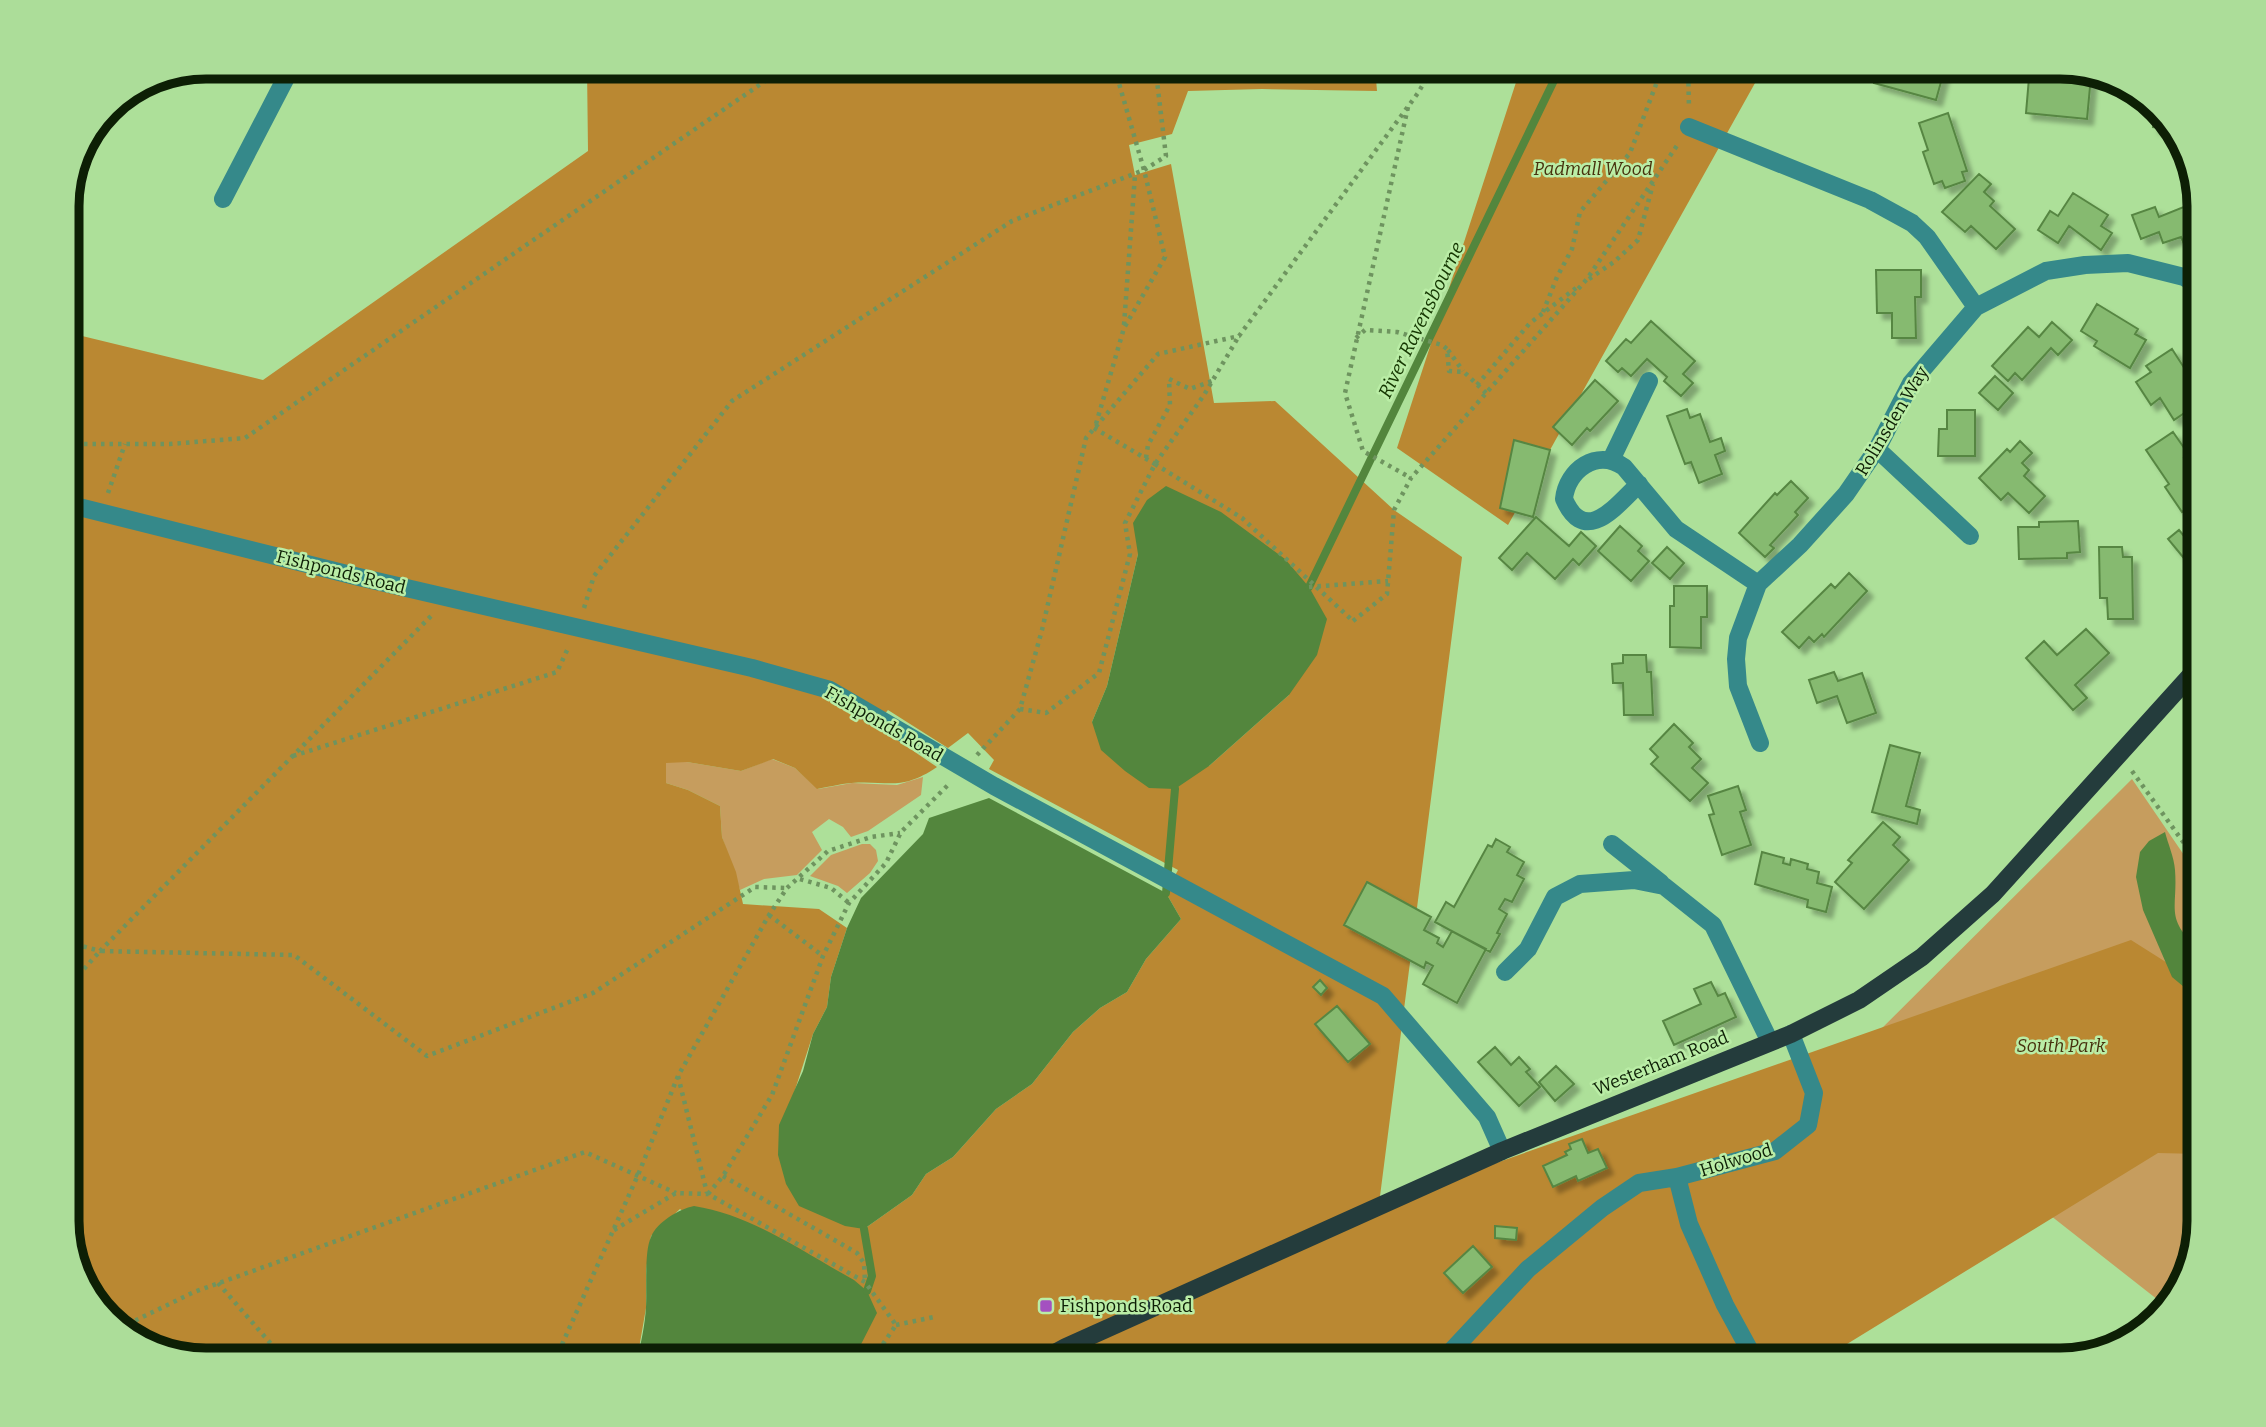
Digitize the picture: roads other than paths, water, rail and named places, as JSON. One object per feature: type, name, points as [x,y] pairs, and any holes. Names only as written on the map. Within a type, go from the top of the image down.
[{"type":"main road","name":"Westerham Road","points":[[1066,1348],[1502,1151],[1791,1034],[1859,1000],[1922,957],[1993,894],[2187,681]]},
{"type":"street","points":[[223,199],[285,79]]},
{"type":"street","points":[[1689,127],[1870,200],[1912,223],[1927,237],[1976,307]]},
{"type":"street","name":"Rolinsden Way","points":[[1760,743],[1738,686],[1736,660],[1738,638],[1758,583],[1800,545],[1846,494],[1877,449],[1911,383],[1976,307],[2046,271],[2085,265],[2128,263],[2187,279]]},
{"type":"street","points":[[1618,463],[1648,381]]},
{"type":"street","points":[[1877,449],[1970,536]]},
{"type":"street","points":[[1639,484],[1601,519],[1592,523],[1574,515],[1564,499],[1570,479],[1582,465],[1618,463],[1639,484],[1675,529],[1758,583]]},
{"type":"street","name":"Fishponds Road","points":[[79,507],[345,574],[752,668],[830,691],[974,775],[1383,996],[1487,1116],[1502,1151]]},
{"type":"street","points":[[1612,844],[1713,925],[1770,1042]]},
{"type":"street","points":[[1506,972],[1528,949],[1555,897],[1580,884],[1634,880],[1664,886]]},
{"type":"street","name":"Holwood","points":[[1748,1348],[1725,1305],[1689,1224],[1677,1177],[1775,1151],[1808,1125],[1814,1093],[1791,1034]]},
{"type":"street","points":[[1454,1348],[1528,1269],[1602,1208],[1639,1183],[1677,1177]]},
{"type":"waterway","name":"River Ravensbourne","points":[[1309,587],[1555,79]]},
{"type":"waterway","points":[[1166,893],[1175,789]]},
{"type":"waterway","points":[[864,1229],[872,1276],[867,1291]]},
{"type":"place","name":"Fishponds Road","points":[[1046,1306]]},
{"type":"park label","name":"Padmall Wood","points":[[1593,169]]},
{"type":"park label","name":"South Park","points":[[2061,1046]]}]
